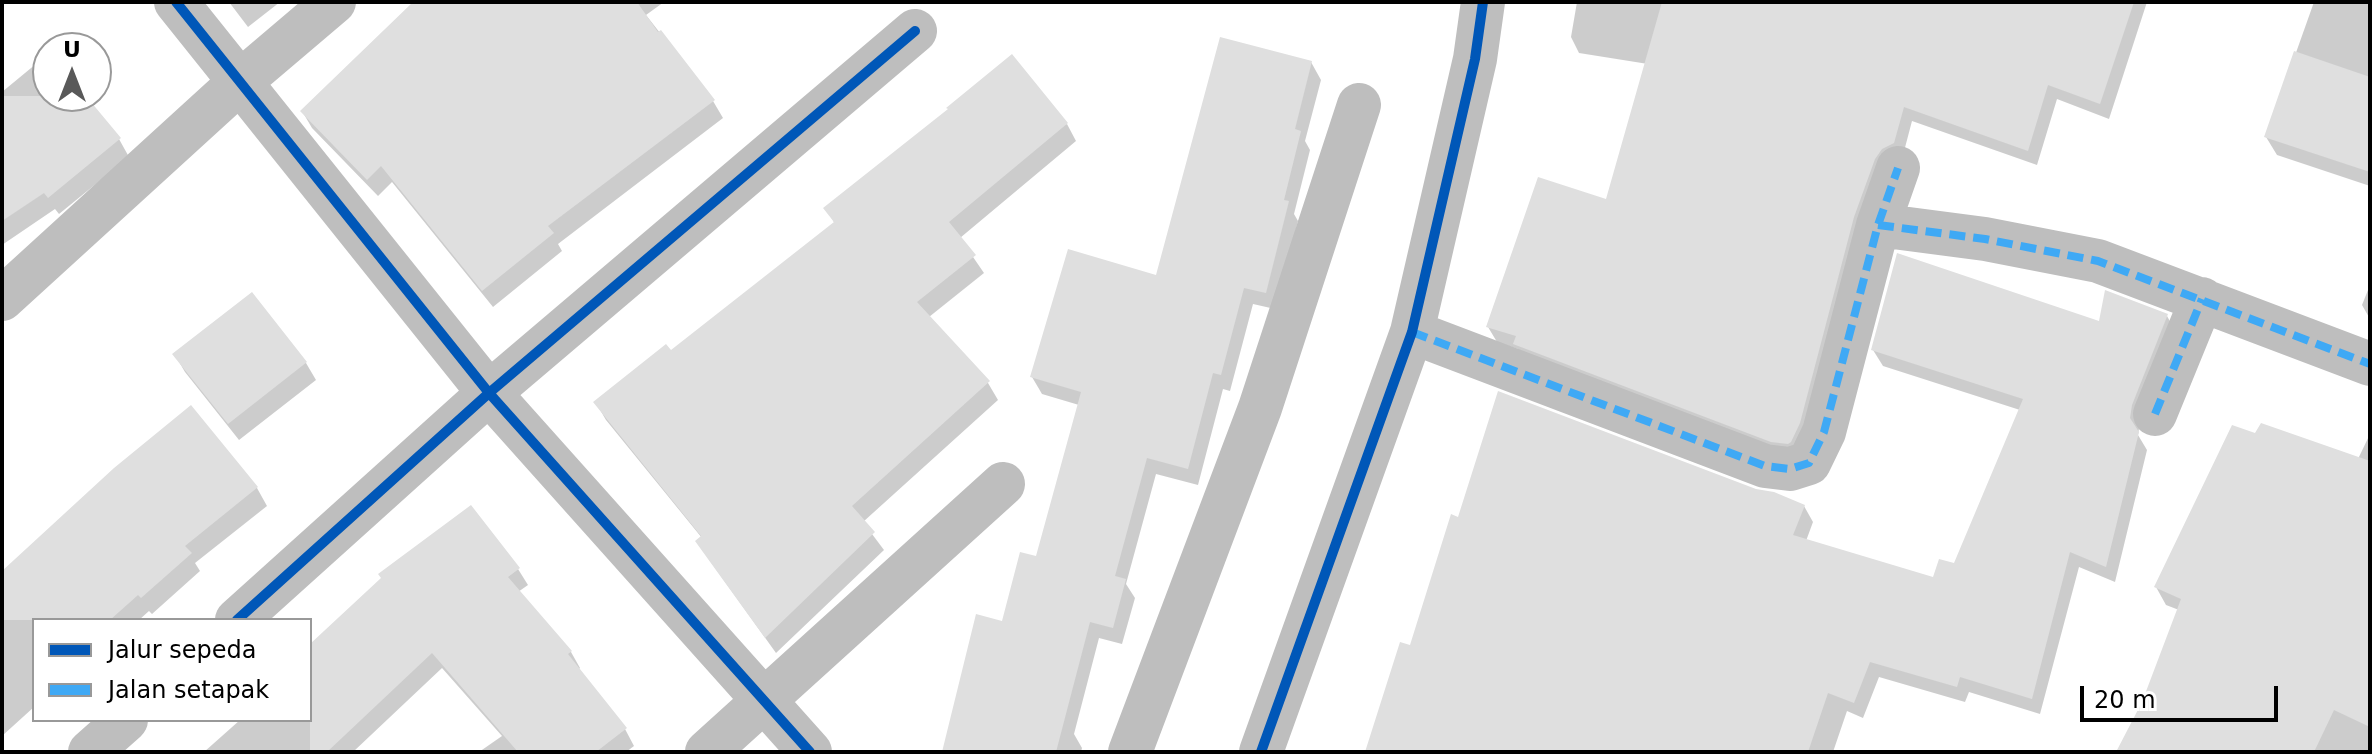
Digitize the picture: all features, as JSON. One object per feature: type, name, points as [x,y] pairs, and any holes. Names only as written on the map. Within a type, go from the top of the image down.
[{"type":"street","points":[[176,2],[489,393],[810,752]]},
{"type":"street","points":[[2,299],[241,81],[334,2]]},
{"type":"street","points":[[1261,752],[1412,332],[1475,59],[1483,2]]},
{"type":"street","points":[[239,618],[489,393],[915,31]]},
{"type":"street","points":[[1130,752],[1260,408],[1359,105]]},
{"type":"street","points":[[1412,332],[1765,466],[1790,469],[1809,463],[1824,432],[1878,225],[1898,168]]},
{"type":"street","points":[[1878,225],[1985,239],[2098,261],[2370,364]]},
{"type":"street","points":[[2155,414],[2202,299]]},
{"type":"street","points":[[707,752],[1003,484]]},
{"type":"street","points":[[90,752],[124,722]]},
{"type":"building","points":[[413,2],[637,2],[715,100],[548,226],[554,233],[482,291],[381,166],[367,180],[300,111]]},
{"type":"building","points":[[1662,2],[2134,2],[2100,104],[2048,85],[2028,151],[1904,107],[1894,143],[1882,149],[1875,159],[1854,217],[1800,423],[1788,444],[1771,442],[1513,344],[1516,336],[1486,327],[1538,177],[1606,199]]},
{"type":"building","points":[[1220,37],[1312,61],[1295,129],[1301,131],[1284,200],[1289,201],[1266,293],[1244,288],[1221,375],[1213,373],[1188,469],[1147,458],[1115,576],[1126,579],[1113,628],[1090,622],[1056,752],[942,752],[976,614],[1002,621],[1020,552],[1036,556],[1081,392],[1030,377],[1068,249],[1156,275]]},
{"type":"building","points":[[2294,51],[2370,77],[2370,172],[2264,137]]},
{"type":"building","points":[[1012,54],[1068,123],[949,222],[976,255],[917,302],[990,381],[852,506],[875,532],[765,638],[695,541],[701,536],[593,402],[666,344],[671,350],[834,222],[823,208]]},
{"type":"building","points":[[2,96],[32,96],[32,112],[99,112],[121,138],[48,198],[44,193],[2,221]]},
{"type":"building","points":[[1897,253],[2099,321],[2105,290],[2168,314],[2132,405],[2130,418],[2139,432],[2106,567],[2070,552],[2032,699],[1960,677],[1957,687],[1870,662],[1854,703],[1828,693],[1808,752],[1365,752],[1400,642],[1410,645],[1451,514],[1458,517],[1498,391],[1805,505],[1793,535],[1933,577],[1939,559],[1954,563],[2023,399],[1871,350]]},
{"type":"building","points":[[252,292],[307,362],[228,424],[172,354]]},
{"type":"building","points":[[191,405],[258,487],[185,546],[192,553],[141,598],[138,595],[112,618],[2,620],[2,571],[114,468]]},
{"type":"building","points":[[2261,423],[2370,461],[2370,727],[2334,710],[2314,752],[2116,752],[2142,702],[2181,599],[2154,587],[2232,425],[2255,433]]},
{"type":"building","points":[[471,505],[520,568],[508,577],[572,651],[568,654],[627,728],[596,752],[518,752],[432,653],[327,752],[310,752],[312,642],[381,578],[378,574]]},
{"type":"marked path","points":[[1412,332],[1765,466],[1790,469],[1809,463],[1824,432],[1878,225],[1898,168]]},
{"type":"marked path","points":[[1878,225],[1985,239],[2098,261],[2370,364]]},
{"type":"marked path","points":[[2155,414],[2202,299]]},
{"type":"cycle path","points":[[176,2],[489,393],[810,752]]},
{"type":"cycle path","points":[[1261,752],[1412,332],[1475,59],[1483,2]]},
{"type":"cycle path","points":[[239,618],[489,393],[915,31]]}]
